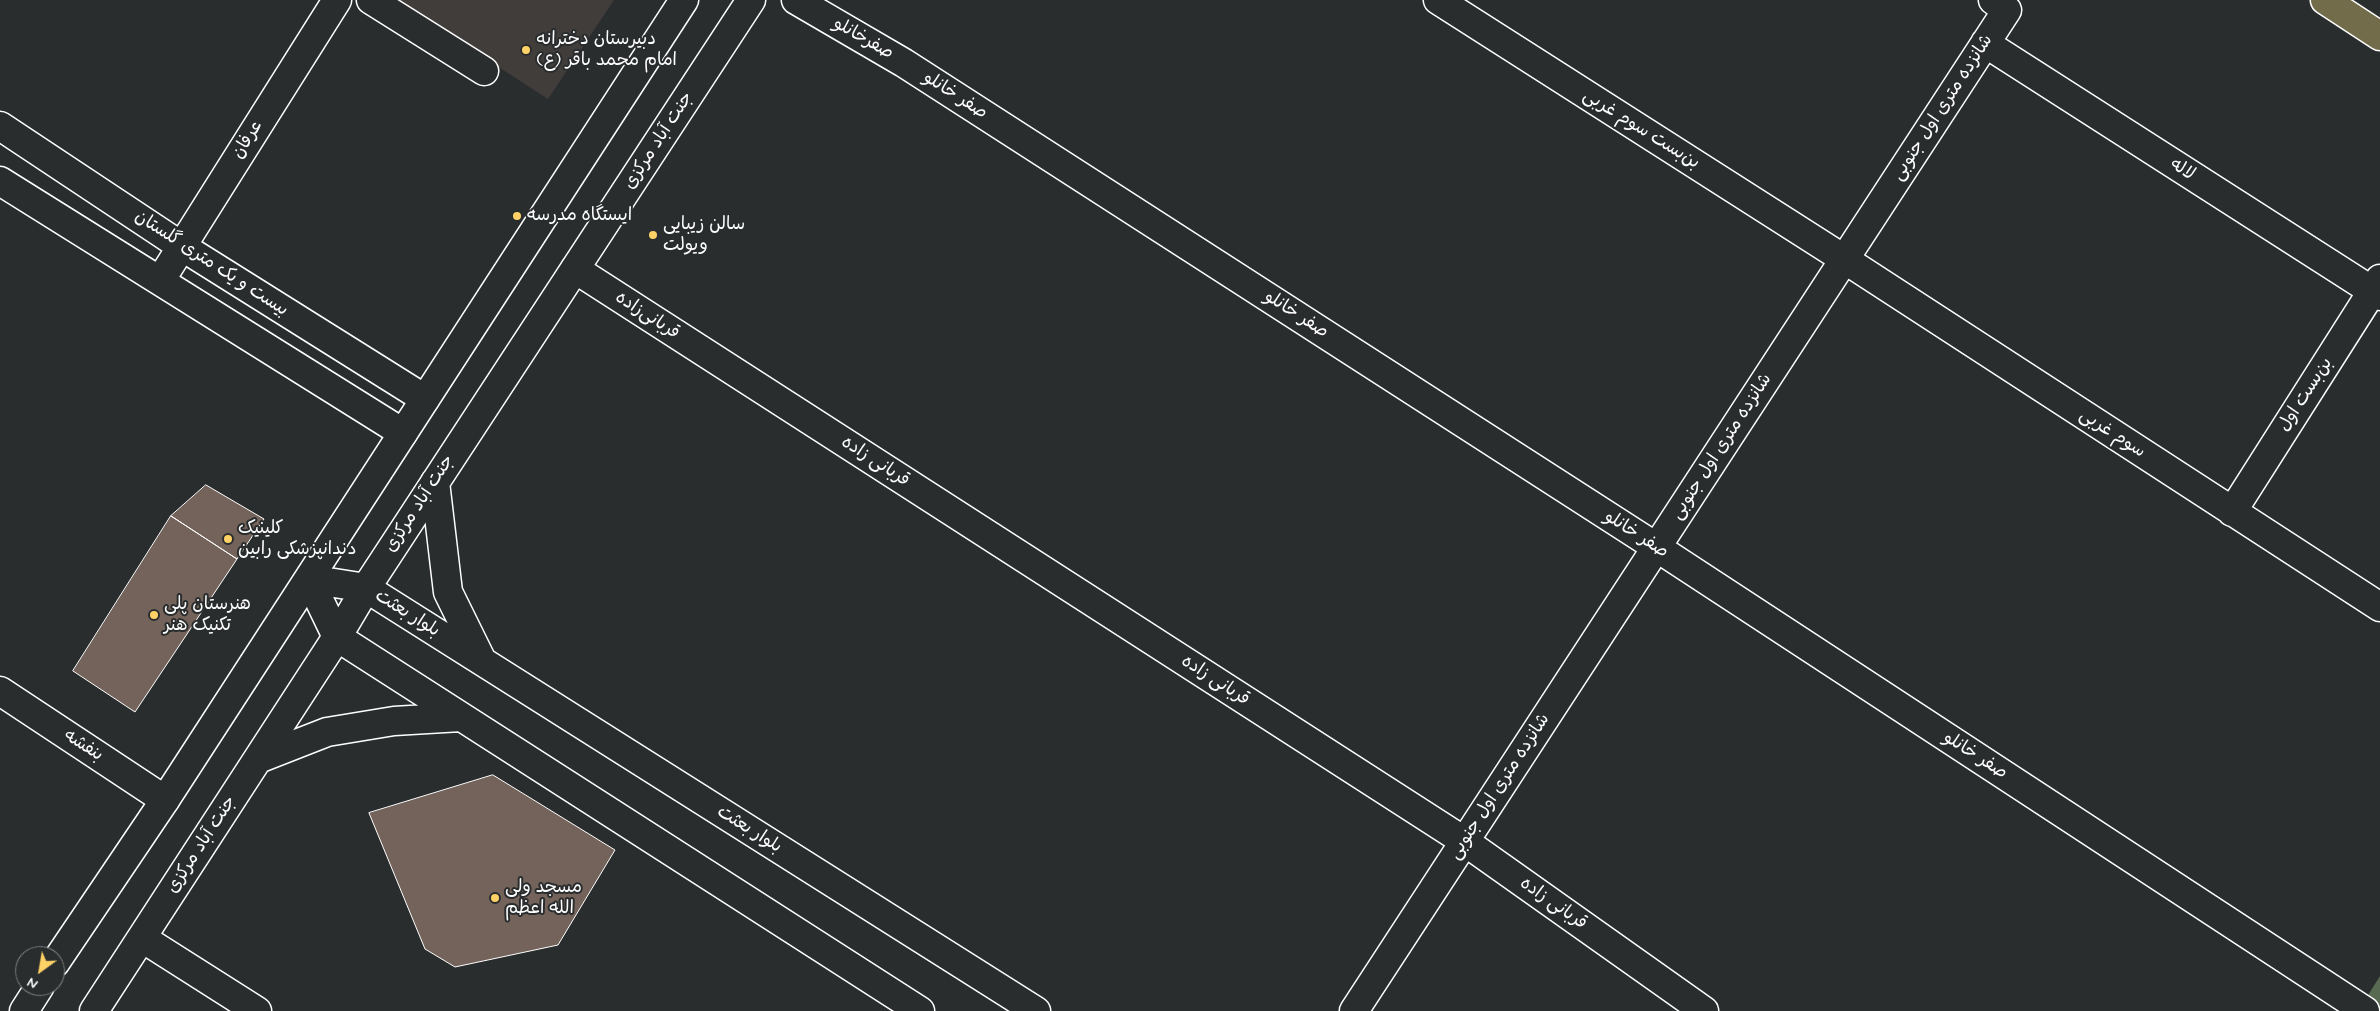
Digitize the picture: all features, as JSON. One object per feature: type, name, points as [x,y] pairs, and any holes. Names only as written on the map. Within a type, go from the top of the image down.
[{"type":"highway","points":[[2325,0],[2380,36]]},
{"type":"street","name":"عرفان","points":[[160,281],[337,0]]},
{"type":"street","points":[[371,0],[484,71]]},
{"type":"street","points":[[65,948],[166,800],[684,0]]},
{"type":"street","name":"جنت آباد مرکزی","points":[[94,1011],[258,760],[366,588],[751,0]]},
{"type":"street","name":"صفرخانلو","points":[[796,0],[904,64]]},
{"type":"street","name":"بن‌بست سوم غربی","points":[[1438,0],[1844,260]]},
{"type":"street","name":"شانزده متری اول جنوبی","points":[[1354,1011],[1985,43],[2000,5]]},
{"type":"street","name":"لاله","points":[[1985,43],[2377,289]]},
{"type":"street","name":"صفر خانلو","points":[[904,64],[1656,547],[2365,1011]]},
{"type":"street","name":"بیست و یک متری گلستان","points":[[0,126],[181,246],[425,399]]},
{"type":"street","points":[[0,181],[403,433]]},
{"type":"street","name":"سوم غربی","points":[[1844,260],[2380,607]]},
{"type":"street","name":"قربانی‌زاده","points":[[575,269],[720,362]]},
{"type":"street","name":"بن‌بست اول","points":[[2232,512],[2377,289]]},
{"type":"street","name":"قربانی زاده","points":[[720,362],[1464,842],[1704,1011]]},
{"type":"street","points":[[435,482],[448,592],[482,661]]},
{"type":"street","points":[[309,579],[337,637],[920,1011]]},
{"type":"street","name":"بلوار بعثت","points":[[309,579],[366,588],[1036,1011]]},
{"type":"street","name":"بنفشه","points":[[0,691],[166,800]]},
{"type":"street","points":[[258,760],[327,732],[394,721],[460,717]]},
{"type":"street","points":[[142,938],[257,1011]]},
{"type":"street","points":[[24,1011],[34,996]]},
{"type":"shaded area","name":"دبیرستان دخترانه امام محمد باقر (ع)","points":[[395,0],[614,0],[548,99]]},
{"type":"green space","points":[[2380,976],[2380,1011],[2358,1011]]},
{"type":"building","name":"کلینیک دندانپزشکی رابین","points":[[206,485],[264,519],[237,559],[171,516]]},
{"type":"building","name":"هنرستان پلی تکنیک هنر","points":[[171,516],[237,559],[135,712],[73,671]]},
{"type":"building","name":"مسجد ولی الله اعظم","points":[[493,775],[615,850],[558,945],[455,967],[425,949],[369,813]]},
{"type":"place","name":"دبیرستان دخترانه امام محمد باقر (ع)","points":[[526,50]]},
{"type":"place","name":"ایستگاه مدرسه","points":[[517,216]]},
{"type":"place","name":"سالن زیبایی ویولت","points":[[653,235]]},
{"type":"place","name":"کلینیک دندانپزشکی رابین","points":[[228,539]]},
{"type":"place","name":"هنرستان پلی تکنیک هنر","points":[[154,615]]},
{"type":"place","name":"مسجد ولی الله اعظم","points":[[495,898]]}]
